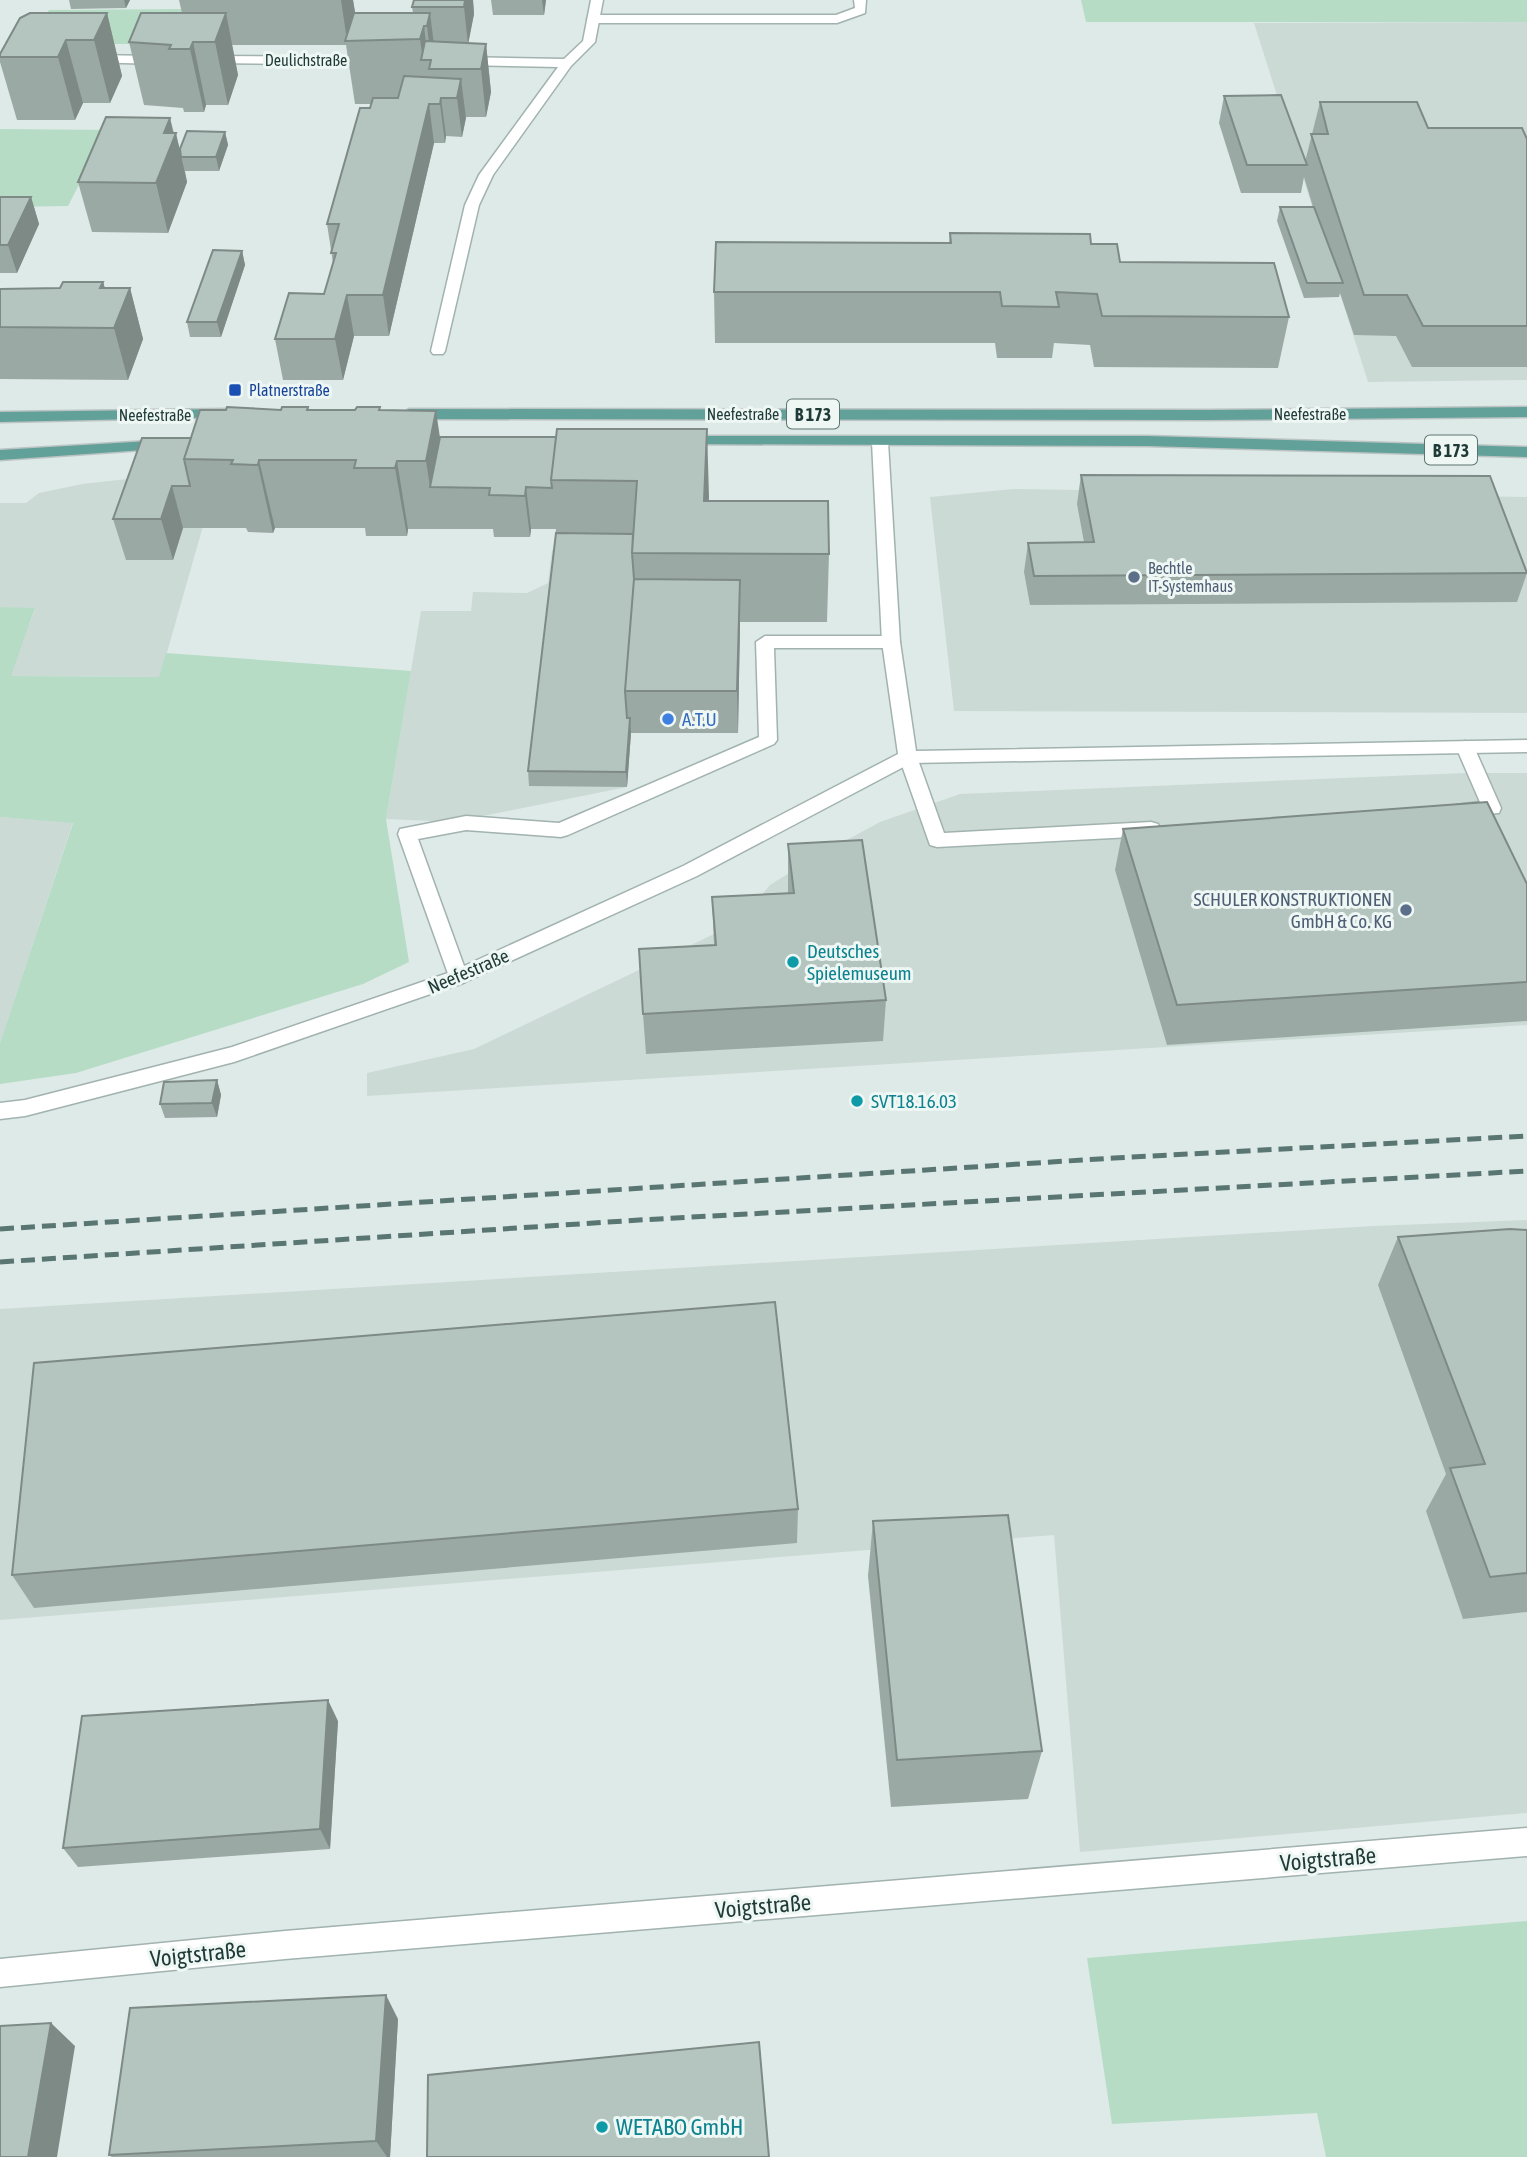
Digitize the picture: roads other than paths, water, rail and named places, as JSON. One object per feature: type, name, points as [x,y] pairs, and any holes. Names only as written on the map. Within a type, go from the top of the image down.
[{"type":"main road","name":"Neefestraße","points":[[399,414],[1222,415],[1527,412]]},
{"type":"main road","name":"Neefestraße","points":[[0,417],[247,414]]},
{"type":"main road","name":"Neefestraße","points":[[659,440],[1147,441],[1527,452]]},
{"type":"main road","name":"Neefestraße","points":[[0,455],[181,444]]},
{"type":"street","points":[[438,351],[471,205],[486,175],[567,63],[589,42],[597,0]]},
{"type":"street","points":[[593,19],[838,19],[861,10],[860,0]]},
{"type":"street","points":[[72,59],[170,60]]},
{"type":"street","name":"Deulichstraße","points":[[198,60],[393,61]]},
{"type":"street","points":[[445,61],[567,63]]},
{"type":"street","points":[[880,442],[891,642],[908,757],[937,840],[1171,828]]},
{"type":"street","points":[[458,977],[407,834],[466,823],[561,830],[768,740],[765,642],[891,642]]},
{"type":"street","name":"Neefestraße","points":[[0,1111],[24,1108],[234,1054],[458,977],[690,871],[908,757],[1527,746]]},
{"type":"street","points":[[1439,811],[1492,808],[1465,747]]},
{"type":"street","name":"Voigtstraße","points":[[0,1973],[313,1943],[1527,1842]]},
{"type":"railway","points":[[0,1229],[1114,1158],[1527,1136]]},
{"type":"railway","points":[[0,1262],[639,1220],[1527,1171]]},
{"type":"place","name":"Platnerstraße","points":[[235,390]]},
{"type":"place","name":"Bechtle IT-Systemhaus","points":[[1134,577]]},
{"type":"place","name":"A.T.U","points":[[668,719]]},
{"type":"place","name":"SCHULER KONSTRUKTIONEN GmbH & Co. KG","points":[[1406,910]]},
{"type":"place","name":"Deutsches Spielemuseum","points":[[793,962]]},
{"type":"place","name":"SVT18.16.03","points":[[857,1101]]},
{"type":"place","name":"WETABO GmbH","points":[[602,2127]]}]
